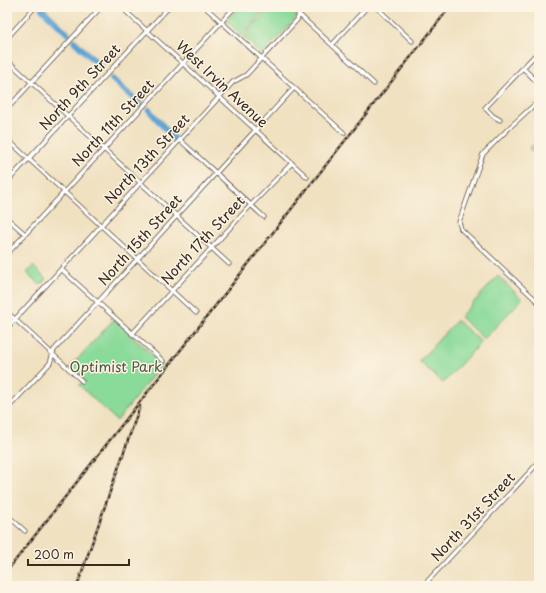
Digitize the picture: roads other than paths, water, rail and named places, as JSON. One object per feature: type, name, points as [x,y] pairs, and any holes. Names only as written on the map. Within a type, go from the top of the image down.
[{"type":"street","points":[[7,38],[35,7]]},
{"type":"street","points":[[7,109],[101,7]]},
{"type":"street","name":"West Irvin Avenue","points":[[121,7],[307,177]]},
{"type":"street","name":"North 9th Street","points":[[7,182],[169,7]]},
{"type":"street","points":[[205,7],[344,133]]},
{"type":"street","name":"North 11th Street","points":[[7,254],[235,7]]},
{"type":"street","points":[[290,7],[374,84]]},
{"type":"street","name":"North 13th Street","points":[[7,328],[233,82],[246,75],[297,20],[298,14],[302,7]]},
{"type":"street","points":[[332,45],[366,7]]},
{"type":"street","points":[[376,7],[412,41]]},
{"type":"street","points":[[500,120],[493,116],[485,108],[539,51]]},
{"type":"street","points":[[7,60],[229,264]]},
{"type":"street","points":[[523,68],[539,84]]},
{"type":"street","name":"North 15th Street","points":[[7,409],[50,363],[54,350],[294,88]]},
{"type":"street","points":[[539,105],[534,105],[483,154],[459,222],[461,229],[539,303]]},
{"type":"street","points":[[7,139],[196,313]]},
{"type":"street","points":[[180,140],[264,217]]},
{"type":"street","name":"North 17th Street","points":[[132,334],[251,205],[292,163]]},
{"type":"street","points":[[7,218],[24,234]]},
{"type":"street","points":[[61,269],[163,361]]},
{"type":"street","points":[[7,312],[82,381]]},
{"type":"street","name":"North 31st Street","points":[[423,586],[539,462]]},
{"type":"street","points":[[7,515],[25,531]]},
{"type":"waterway","points":[[42,9],[68,34]]},
{"type":"waterway","points":[[74,41],[101,67]]},
{"type":"waterway","points":[[112,79],[141,105]]},
{"type":"waterway","points":[[149,110],[176,141]]},
{"type":"railway","points":[[7,571],[450,7]]},
{"type":"railway","points":[[77,586],[140,406]]},
{"type":"park label","name":"Optimist Park","points":[[116,367]]}]
